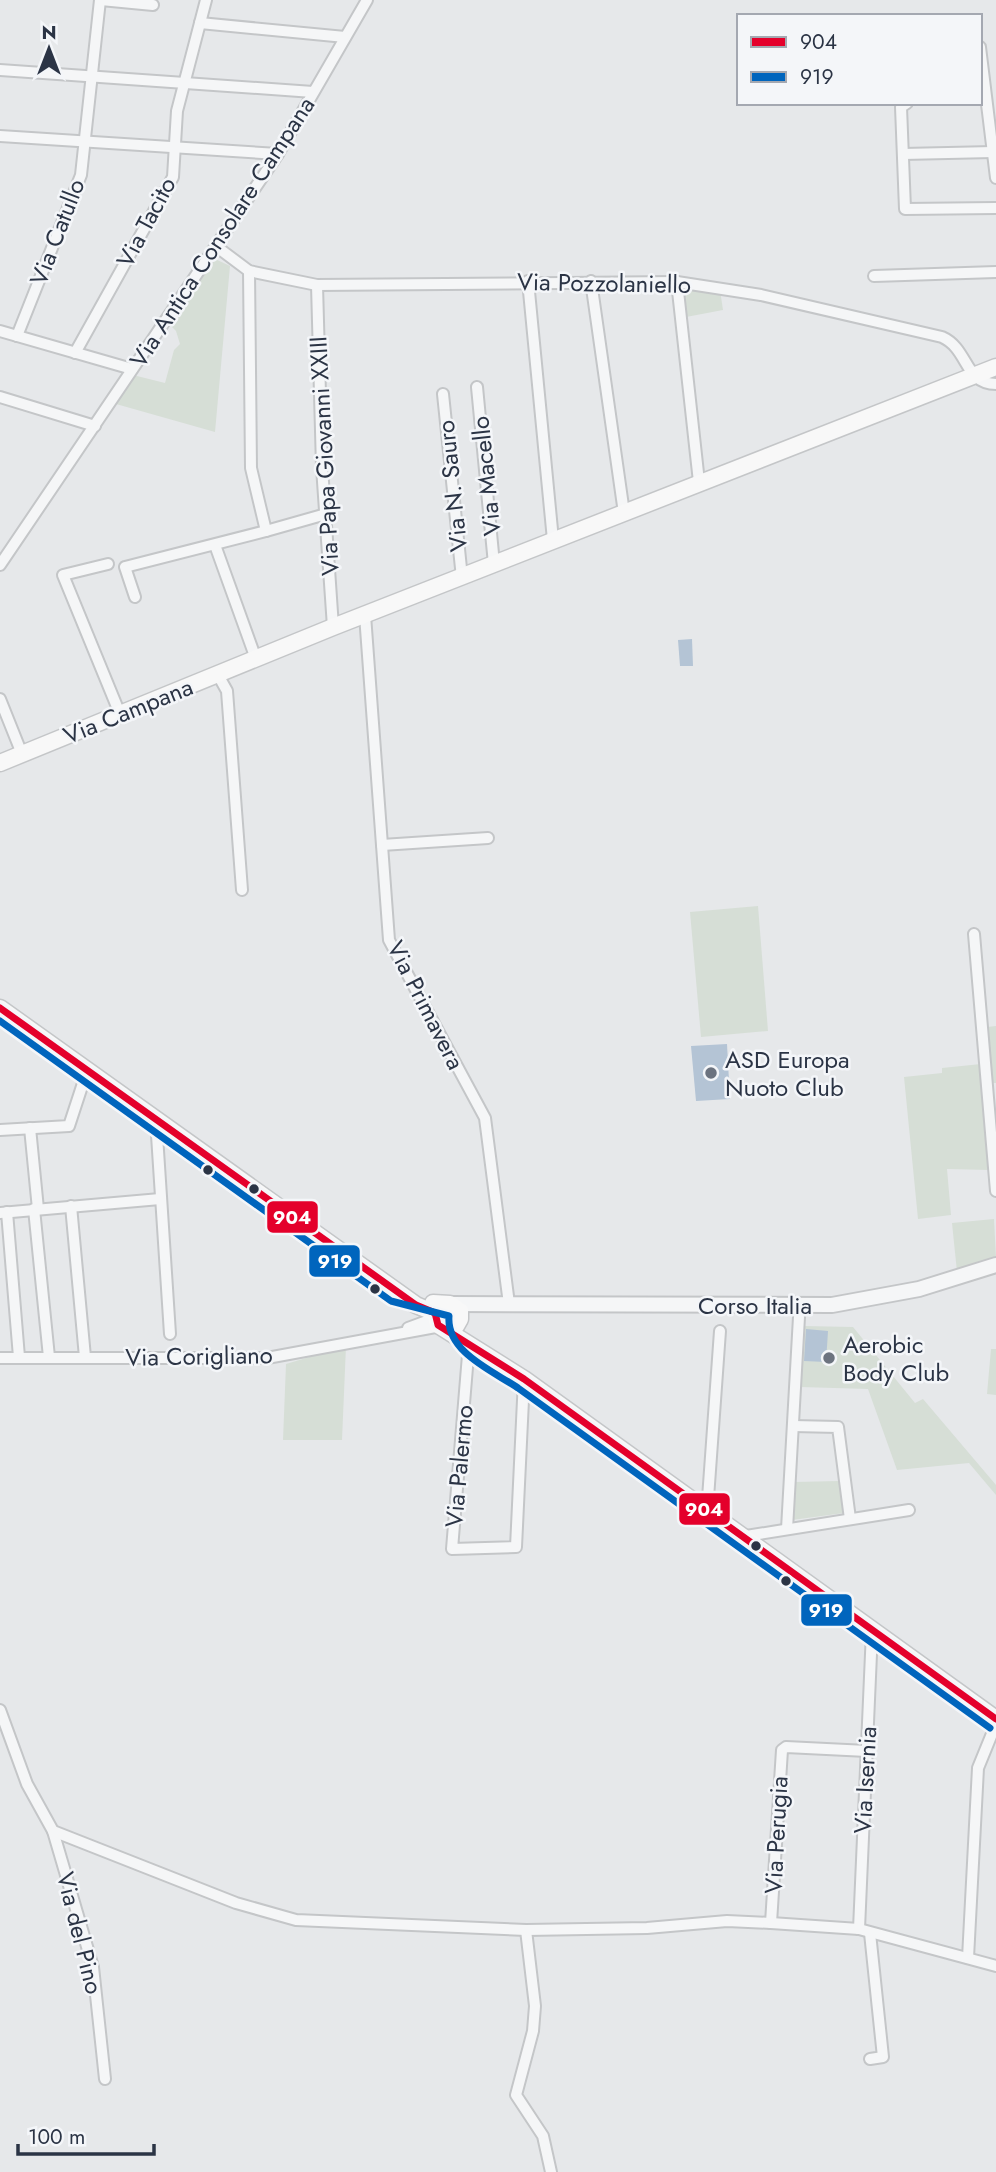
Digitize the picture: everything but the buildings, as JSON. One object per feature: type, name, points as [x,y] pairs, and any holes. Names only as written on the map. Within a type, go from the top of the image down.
[{"type":"main road","name":"Via Campana","points":[[0,763],[333,627],[996,367]]},
{"type":"main road","points":[[0,1008],[397,1292],[416,1305],[446,1317]]},
{"type":"main road","points":[[397,1292],[446,1317],[469,1343],[524,1379],[996,1722]]},
{"type":"street","points":[[101,0],[153,5]]},
{"type":"street","name":"Via Catullo","points":[[17,336],[81,175],[101,0]]},
{"type":"street","name":"Via Tacito","points":[[75,353],[173,177],[177,147],[177,111],[206,0]]},
{"type":"street","name":"Via Antica Consolare Campana","points":[[0,565],[278,154],[366,0]]},
{"type":"street","points":[[200,23],[345,37]]},
{"type":"street","points":[[982,63],[996,178]]},
{"type":"street","points":[[0,70],[313,92]]},
{"type":"street","points":[[904,105],[901,107],[905,209],[996,208]]},
{"type":"street","points":[[0,136],[278,154]]},
{"type":"street","points":[[903,154],[993,152]]},
{"type":"street","name":"Via Pozzolaniello","points":[[217,247],[249,271],[317,285],[528,281],[677,282],[761,295],[942,337],[960,350],[973,377]]},
{"type":"street","points":[[249,271],[251,468],[266,531]]},
{"type":"street","points":[[874,276],[996,272]]},
{"type":"street","points":[[528,281],[553,540]]},
{"type":"street","points":[[591,281],[624,513]]},
{"type":"street","points":[[677,282],[699,482]]},
{"type":"street","name":"Via Papa Giovanni XXIII","points":[[317,285],[333,627]]},
{"type":"street","points":[[0,331],[132,369]]},
{"type":"street","points":[[973,377],[984,384],[996,384]]},
{"type":"street","name":"Via Macello","points":[[477,387],[494,564]]},
{"type":"street","name":"Via N. Sauro","points":[[443,394],[462,578]]},
{"type":"street","points":[[0,397],[95,426]]},
{"type":"street","points":[[135,597],[125,567],[326,514]]},
{"type":"street","points":[[215,545],[256,659]]},
{"type":"street","points":[[108,564],[63,575],[120,714]]},
{"type":"street","name":"Via Primavera","points":[[365,615],[389,940],[485,1118],[509,1304]]},
{"type":"street","points":[[218,675],[227,691],[242,890]]},
{"type":"street","points":[[0,699],[22,754]]},
{"type":"street","points":[[382,845],[488,838]]},
{"type":"street","points":[[974,934],[996,1191]]},
{"type":"street","points":[[0,1130],[69,1126],[87,1070]]},
{"type":"street","points":[[156,1120],[170,1334]]},
{"type":"street","points":[[30,1128],[49,1357]]},
{"type":"street","points":[[19,1357],[12,1268],[3,1212],[160,1199]]},
{"type":"street","points":[[71,1206],[85,1357]]},
{"type":"street","name":"Corso Italia","points":[[446,1317],[482,1306],[509,1304],[832,1305],[919,1289],[996,1265]]},
{"type":"street","points":[[0,1274],[12,1268]]},
{"type":"street","points":[[416,1305],[417,1323]]},
{"type":"street","points":[[396,1334],[417,1323],[446,1317]]},
{"type":"street","name":"Via Corigliano","points":[[0,1358],[267,1358],[396,1334],[446,1317]]},
{"type":"street","points":[[787,1529],[799,1317]]},
{"type":"street","points":[[708,1512],[720,1331]]},
{"type":"street","name":"Via Palermo","points":[[469,1343],[452,1549],[516,1547],[524,1379]]},
{"type":"street","points":[[793,1426],[838,1427],[850,1519]]},
{"type":"street","points":[[740,1536],[909,1510]]},
{"type":"street","name":"Via Isernia","points":[[870,2059],[883,2057],[864,1931],[872,1630]]},
{"type":"street","name":"Via del Pino","points":[[0,1710],[12,1747],[52,1831],[93,1967],[105,2078]]},
{"type":"street","points":[[968,1958],[978,1768],[996,1722]]},
{"type":"street","name":"Via Perugia","points":[[771,1923],[782,1750],[786,1746],[867,1751]]},
{"type":"street","points":[[0,1753],[12,1747]]},
{"type":"street","points":[[52,1831],[236,1903],[296,1920],[526,1930],[647,1928],[727,1921],[771,1923],[864,1931],[996,1966]]},
{"type":"street","points":[[526,1930],[535,2006],[533,2031],[516,2095],[543,2136],[551,2172]]},
{"type":"shaded area","points":[[213,258],[230,266],[215,432],[116,404],[133,375],[165,383],[174,350],[180,344],[176,331],[168,323]]},
{"type":"shaded area","points":[[683,287],[720,290],[723,310],[686,317]]},
{"type":"shaded area","points":[[758,906],[768,1031],[701,1037],[690,912]]},
{"type":"shaded area","points":[[996,1026],[996,1083],[993,1083],[987,1027]]},
{"type":"shaded area","points":[[981,1064],[989,1170],[947,1169],[951,1215],[918,1219],[904,1077],[942,1073],[942,1068]]},
{"type":"shaded area","points":[[994,1219],[996,1258],[957,1272],[952,1223]]},
{"type":"shaded area","points":[[804,1326],[853,1327],[915,1403],[923,1399],[996,1485],[996,1495],[969,1463],[897,1470],[868,1389],[800,1387]]},
{"type":"shaded area","points":[[346,1346],[342,1440],[283,1440],[286,1364]]},
{"type":"shaded area","points":[[991,1349],[996,1349],[996,1395],[987,1394]]},
{"type":"shaded area","points":[[839,1481],[844,1513],[792,1520],[794,1482]]},
{"type":"water","points":[[692,639],[693,666],[680,666],[678,640]]},
{"type":"water","name":"ASD Europa Nuoto Club","points":[[727,1044],[730,1099],[696,1101],[691,1046]]},
{"type":"water","points":[[806,1329],[828,1331],[826,1362],[804,1361]]},
{"type":"transit line","name":"904","points":[[0,1008],[416,1305],[435,1313],[438,1325],[524,1379],[996,1719]]},
{"type":"transit line","name":"919","points":[[0,1021],[391,1301],[449,1316],[450,1329],[455,1340],[473,1359],[518,1388],[990,1728]]},
{"type":"place","name":"ASD Europa Nuoto Club","points":[[711,1073]]},
{"type":"place","name":"Aerobic Body Club","points":[[829,1358]]}]
